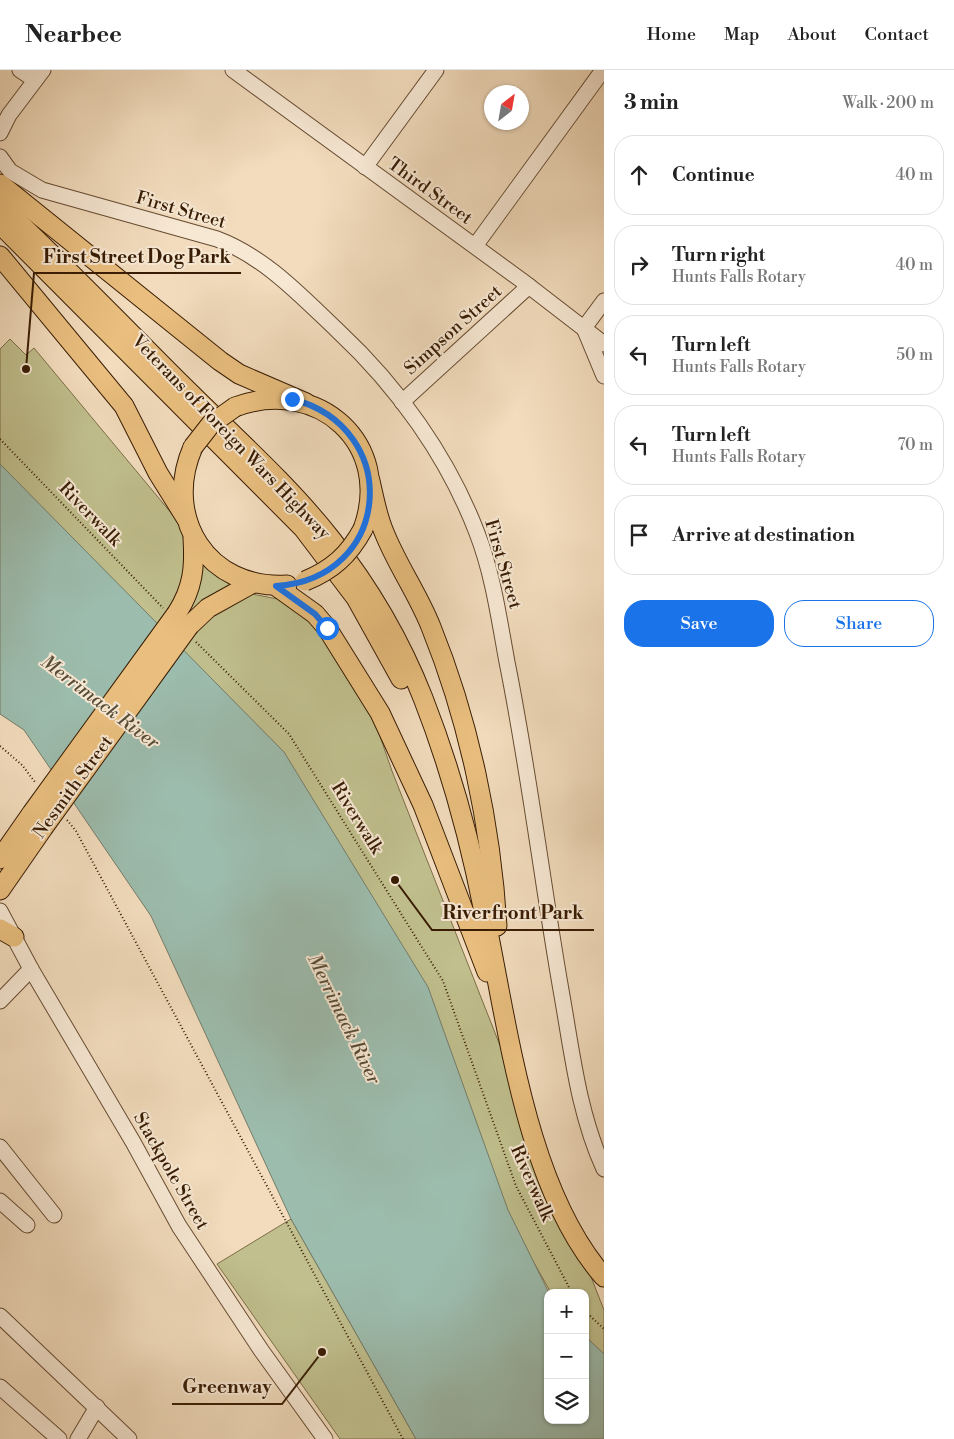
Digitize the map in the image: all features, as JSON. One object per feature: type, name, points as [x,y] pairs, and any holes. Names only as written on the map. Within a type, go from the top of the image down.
[{"type":"main road","points":[[0,184],[220,361],[239,374],[330,415],[349,433],[363,456],[384,534],[423,610],[441,652],[470,752],[492,872],[504,1017]]},
{"type":"main road","name":"Veterans of Foreign Wars Highway","points":[[0,204],[297,501],[333,541],[368,591],[412,670],[442,751],[484,910],[504,1017],[524,1098],[550,1182],[571,1230],[604,1277]]},
{"type":"main road","name":"Veterans of Foreign Wars Highway","points":[[0,224],[290,513],[318,546],[360,604],[395,666],[421,727],[436,774],[472,914],[504,1017]]},
{"type":"main road","points":[[0,256],[113,391],[132,419],[158,473],[186,518],[193,536],[206,554],[222,569],[253,583],[276,586],[305,581],[319,576],[342,559],[363,529],[369,506],[370,481]]},
{"type":"main road","points":[[186,518],[182,489],[184,474],[193,447],[211,424],[235,408],[262,399],[277,398],[306,403]]},
{"type":"main road","name":"Nesmith Street","points":[[0,890],[38,820],[180,621],[190,591],[195,567],[193,536]]},
{"type":"main road","name":"Nesmith Street","points":[[180,621],[253,583]]},
{"type":"main road","points":[[276,586],[315,614],[327,628],[352,665],[380,713],[423,805],[504,1017]]},
{"type":"main road","name":"Nesmith Street","points":[[3,851],[38,820]]},
{"type":"street","points":[[0,133],[7,119],[39,75],[20,70]]},
{"type":"street","name":"Third Street","points":[[233,70],[475,246],[604,344]]},
{"type":"street","points":[[475,246],[603,70]]},
{"type":"street","points":[[365,167],[434,71]]},
{"type":"street","name":"First Street","points":[[0,157],[10,171],[42,190],[236,246],[267,267],[308,302],[355,347],[385,379],[435,448],[460,494],[478,535],[488,570],[519,725],[577,1084],[591,1137],[604,1169]]},
{"type":"street","name":"Simpson Street","points":[[402,402],[529,286]]},
{"type":"street","points":[[604,301],[584,328],[604,376]]},
{"type":"street","name":"Stackpole Street","points":[[0,911],[7,933],[31,969],[133,1142],[179,1226],[256,1343],[324,1439]]},
{"type":"street","points":[[0,1001],[31,969]]},
{"type":"street","points":[[0,1147],[54,1215]]},
{"type":"street","points":[[2,1207],[27,1225]]},
{"type":"street","points":[[0,1316],[129,1439]]},
{"type":"street","points":[[0,1387],[59,1439]]},
{"type":"street","points":[[78,1439],[97,1407]]},
{"type":"path","name":"Riverwalk","points":[[0,439],[289,734],[443,981],[516,1186],[570,1289]]},
{"type":"path","points":[[0,746],[22,765],[40,787]]},
{"type":"path","points":[[64,816],[76,831],[403,1439]]},
{"type":"path","points":[[589,1315],[604,1329]]},
{"type":"shaded area","points":[[10,339],[26,355],[34,348],[236,591],[278,599],[326,626],[355,664],[392,771],[604,1310],[604,1365],[589,1356],[589,1289],[549,1289],[515,1229],[0,497],[0,349]]},
{"type":"shaded area","points":[[291,1219],[416,1439],[340,1439],[217,1264]]},
{"type":"water","name":"Merrimack River","points":[[0,464],[284,752],[428,987],[508,1210],[547,1289],[544,1289],[544,1424],[589,1424],[589,1340],[604,1354],[604,1439],[416,1439],[291,1219],[151,916],[24,730],[0,714]]},
{"type":"place","name":"First Street Dog Park","points":[[26,369]]},
{"type":"place","name":"Riverfront Park","points":[[395,880]]},
{"type":"place","name":"Greenway","points":[[322,1352]]},
{"type":"route","points":[[292,399],[318,408],[340,423],[357,444],[363,456],[370,481],[367,518],[356,541],[342,559],[319,576],[300,583],[276,586],[315,614],[327,628]]}]
